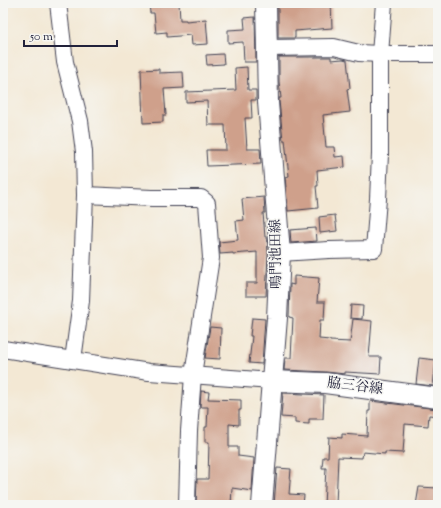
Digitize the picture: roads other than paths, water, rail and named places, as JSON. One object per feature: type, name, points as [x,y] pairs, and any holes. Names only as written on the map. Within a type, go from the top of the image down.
[{"type":"main road","name":"鳴門池田線","points":[[262,505],[277,318],[280,254],[268,102],[266,3]]},
{"type":"main road","name":"脇三谷線","points":[[272,381],[325,383],[438,398]]},
{"type":"street","points":[[58,3],[65,62],[80,122],[84,152],[85,195],[80,301],[74,360]]},
{"type":"street","points":[[280,254],[329,250],[374,249],[380,154],[380,54],[384,3]]},
{"type":"street","points":[[267,48],[334,47],[359,53],[438,54]]},
{"type":"street","points":[[85,195],[152,198],[201,198],[207,203],[211,258],[193,375],[189,431],[187,505]]},
{"type":"street","points":[[3,349],[149,372],[272,381]]}]
